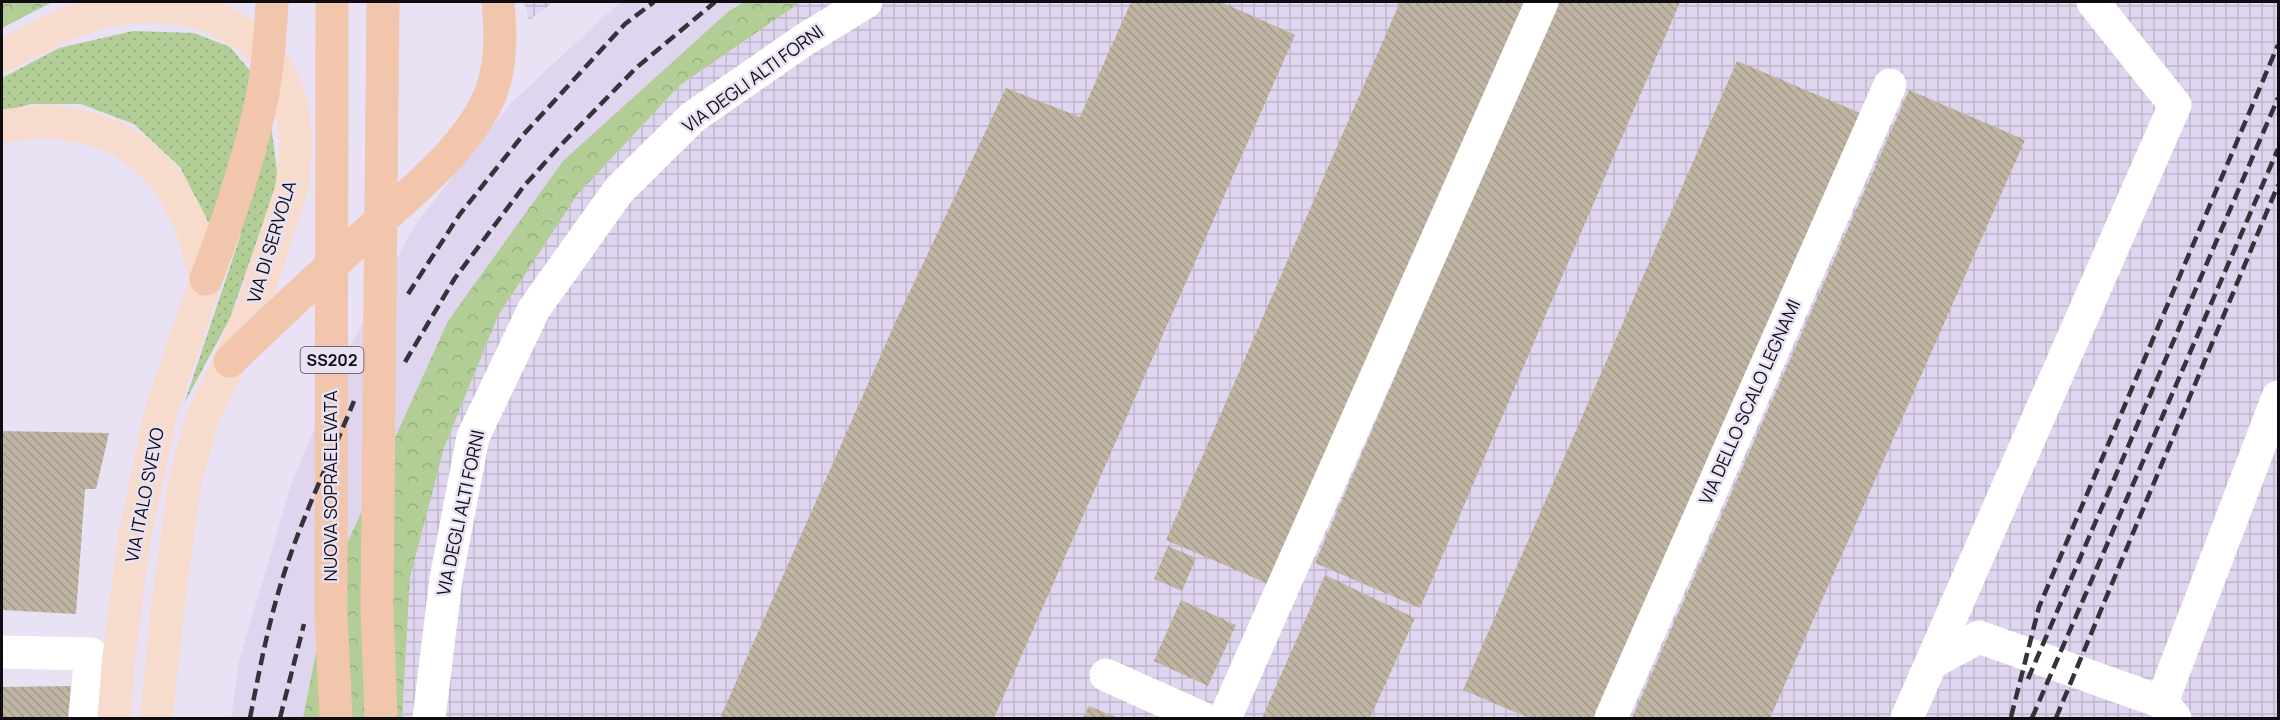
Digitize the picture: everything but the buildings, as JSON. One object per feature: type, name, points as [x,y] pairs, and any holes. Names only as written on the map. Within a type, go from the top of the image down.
[{"type":"highway","points":[[206,279],[226,225],[258,119],[270,41],[272,2]]},
{"type":"highway","name":"NUOVA SOPRAELEVATA","points":[[332,2],[331,614],[336,718]]},
{"type":"highway","name":"SS202","points":[[381,718],[377,598],[383,2]]},
{"type":"highway","points":[[230,361],[440,166],[471,128],[487,102],[497,73],[501,32],[498,2]]},
{"type":"main road","name":"VIA DI SERVOLA","points":[[2,57],[61,26],[102,12],[133,6],[175,7],[213,16],[250,38],[277,68],[291,101],[297,143],[292,188],[255,301],[230,361]]},
{"type":"main road","points":[[2,126],[49,122],[88,128],[119,139],[147,159],[170,184],[191,224],[206,279]]},
{"type":"main road","name":"VIA ITALO SVEVO","points":[[114,718],[119,656],[134,540],[160,412],[206,279]]},
{"type":"main road","name":"VIA ITALO SVEVO","points":[[156,718],[185,481],[202,417],[230,361]]},
{"type":"street","name":"VIA DEGLI ALTI FORNI","points":[[429,718],[446,579],[473,437],[534,309],[620,190],[693,117],[804,40],[866,2]]},
{"type":"street","points":[[1225,718],[1542,2]]},
{"type":"street","points":[[1907,718],[2175,105],[2093,2]]},
{"type":"street","name":"VIA DELLO SCALO LEGNAMI","points":[[1611,718],[1890,85]]},
{"type":"street","points":[[1931,663],[1979,637],[2168,710],[2278,397]]},
{"type":"street","points":[[2,652],[91,654],[86,718]]},
{"type":"street","points":[[1106,675],[1202,718]]},
{"type":"shaded area","points":[[524,2],[554,2],[529,20]]},
{"type":"shaded area","points":[[620,2],[744,2],[729,11],[330,581],[303,718],[231,718],[239,661],[291,485],[342,361],[415,225],[512,102]]},
{"type":"shaded area","points":[[801,2],[2278,2],[2278,718],[402,718],[410,578],[444,448],[498,316],[577,195],[680,85]]},
{"type":"green space","points":[[2,2],[52,2],[2,28]]},
{"type":"green space","points":[[744,2],[801,2],[680,85],[577,195],[498,316],[444,448],[410,578],[402,718],[303,718],[330,581],[448,321],[563,161],[729,11]]},
{"type":"green space","points":[[133,31],[194,33],[230,47],[263,86],[272,132],[278,180],[230,318],[184,404],[241,234],[226,225],[207,222],[180,167],[134,124],[81,104],[31,104],[2,112],[2,78],[59,48]]},
{"type":"railway","points":[[408,294],[460,214],[523,135],[625,24],[654,2]]},
{"type":"railway","points":[[405,362],[455,278],[524,186],[636,68],[715,2]]},
{"type":"railway","points":[[2011,717],[2039,607],[2278,45]]},
{"type":"railway","points":[[2028,679],[2278,98]]},
{"type":"railway","points":[[2032,718],[2278,149]]},
{"type":"railway","points":[[2056,718],[2278,185]]},
{"type":"railway","points":[[250,718],[268,631],[282,580],[307,512],[354,401]]},
{"type":"railway","points":[[280,718],[304,624]]}]
